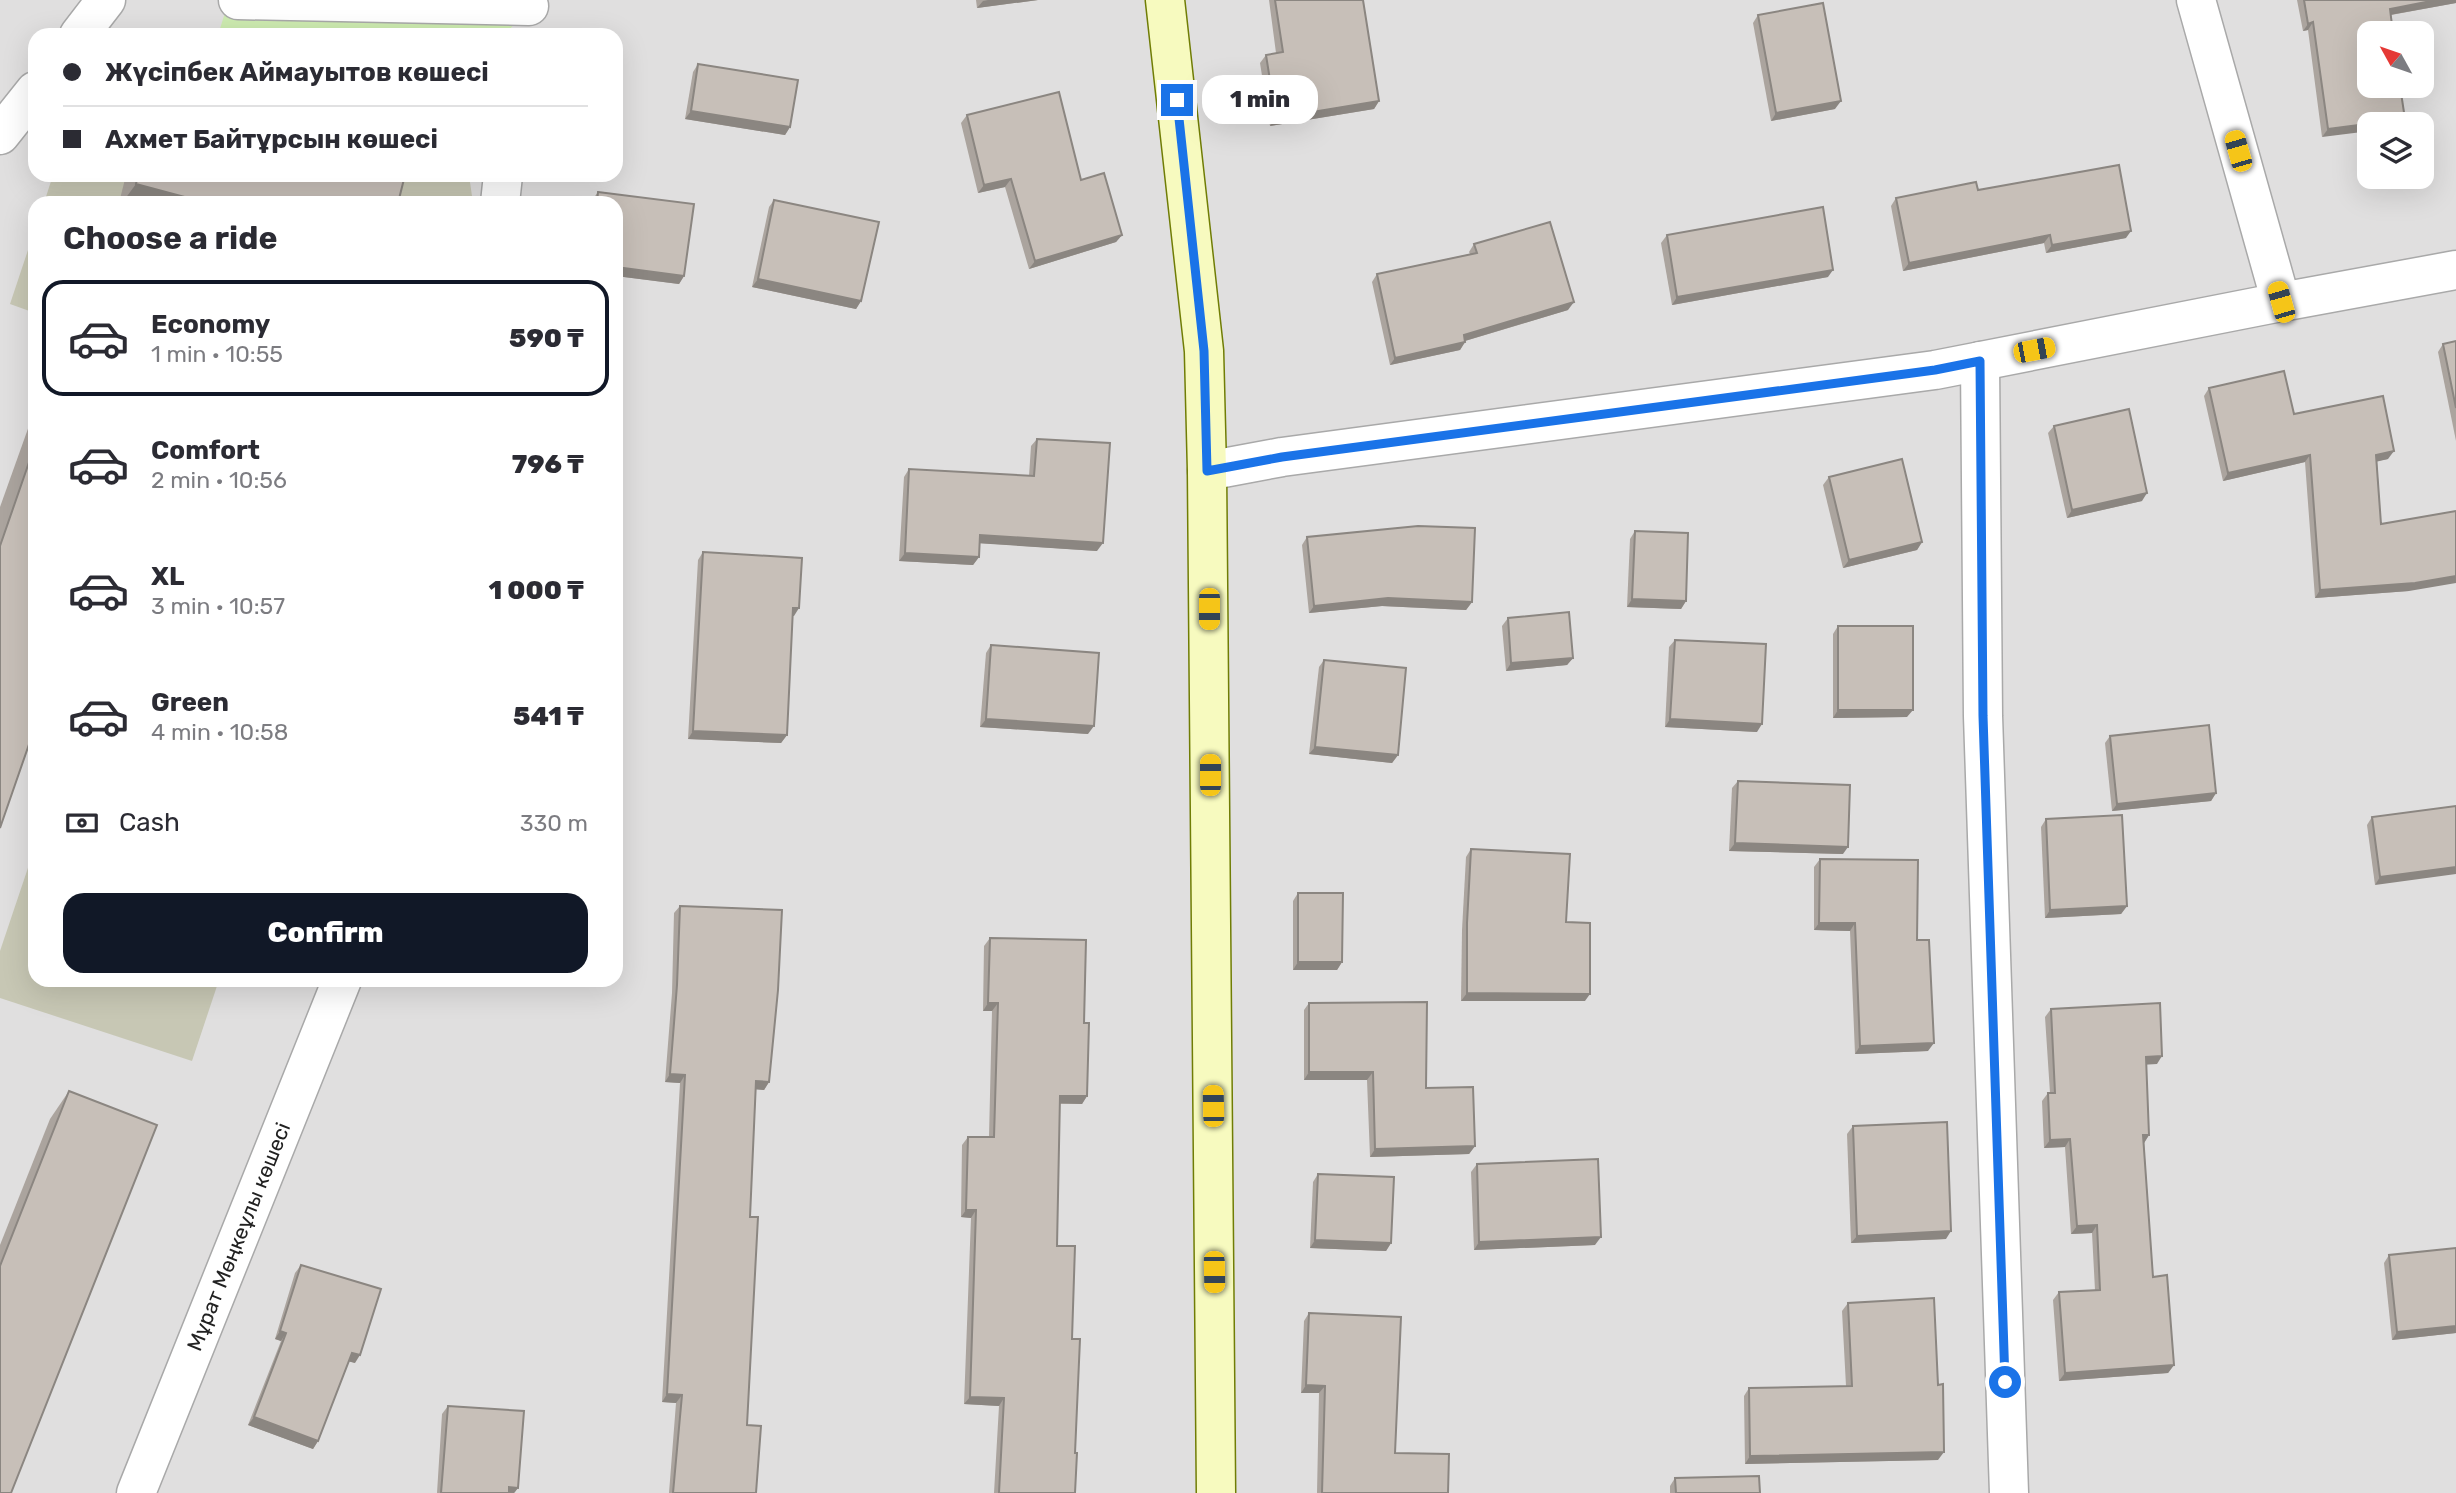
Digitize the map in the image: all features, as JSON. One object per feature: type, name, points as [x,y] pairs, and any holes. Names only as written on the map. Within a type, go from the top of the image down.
[{"type":"street","points":[[84,28],[106,0]]},
{"type":"street","points":[[238,0],[527,14]]},
{"type":"street","points":[[1165,0],[1204,351],[1216,1493]]},
{"type":"street","points":[[2196,0],[2281,302]]},
{"type":"street","points":[[0,135],[28,100]]},
{"type":"street","points":[[1207,471],[1282,457],[1922,372],[2456,270]]},
{"type":"street","points":[[1980,361],[1983,716],[2009,1493]]},
{"type":"street","name":"Мұрат Мөңкеұлы көшесі","points":[[136,1493],[339,987]]},
{"type":"shaded area","points":[[0,0],[2456,0],[2456,1493],[0,1493]]},
{"type":"shaded area","points":[[51,182],[470,182],[472,196],[46,196]]},
{"type":"shaded area","points":[[28,250],[28,310],[10,304]]},
{"type":"shaded area","points":[[28,868],[28,987],[217,987],[192,1061],[0,998],[0,951]]},
{"type":"green space","points":[[229,0],[529,6],[511,28],[220,28]]},
{"type":"building","points":[[1275,0],[1363,0],[1379,101],[1276,118],[1266,55],[1283,52]]},
{"type":"building","points":[[2304,0],[2436,0],[2390,9],[2392,21],[2357,21],[2357,98],[2402,98],[2404,112],[2357,112],[2357,125],[2328,129],[2313,22],[2308,24]]},
{"type":"building","points":[[1823,3],[1841,101],[1776,113],[1758,15]]},
{"type":"building","points":[[698,64],[798,80],[790,127],[691,111]]},
{"type":"building","points":[[1059,92],[1081,180],[1104,173],[1122,235],[1035,261],[1011,179],[984,185],[967,115]]},
{"type":"building","points":[[2119,165],[2131,231],[2052,245],[2050,235],[1909,263],[1896,198],[1976,182],[1978,190]]},
{"type":"building","points":[[403,182],[400,196],[181,196],[136,184]]},
{"type":"building","points":[[598,192],[694,204],[684,276],[623,268],[623,196],[598,196]]},
{"type":"building","points":[[774,200],[879,222],[861,301],[758,279]]},
{"type":"building","points":[[1823,207],[1833,270],[1677,297],[1667,235]]},
{"type":"building","points":[[1550,222],[1574,302],[1464,335],[1465,342],[1395,358],[1377,274],[1477,253],[1474,244]]},
{"type":"building","points":[[2456,341],[2456,408],[2443,344]]},
{"type":"building","points":[[2284,371],[2294,414],[2383,396],[2394,451],[2376,455],[2381,524],[2456,511],[2456,576],[2415,583],[2320,590],[2310,455],[2228,473],[2209,388]]},
{"type":"building","points":[[2129,409],[2147,493],[2072,510],[2054,426]]},
{"type":"building","points":[[1037,439],[1110,443],[1103,543],[980,535],[979,557],[905,553],[909,469],[1034,476]]},
{"type":"building","points":[[1902,459],[1922,542],[1849,560],[1829,477]]},
{"type":"building","points":[[28,465],[28,747],[0,828],[0,546]]},
{"type":"building","points":[[1418,526],[1475,528],[1472,602],[1388,598],[1314,606],[1307,537]]},
{"type":"building","points":[[1635,531],[1688,533],[1686,601],[1632,599]]},
{"type":"building","points":[[703,552],[802,558],[799,608],[793,608],[787,735],[693,731]]},
{"type":"building","points":[[1569,612],[1573,658],[1511,663],[1508,618]]},
{"type":"building","points":[[1838,626],[1913,626],[1913,710],[1838,710]]},
{"type":"building","points":[[1675,640],[1766,644],[1762,724],[1670,719]]},
{"type":"building","points":[[991,645],[1099,653],[1094,726],[986,719]]},
{"type":"building","points":[[1324,660],[1406,668],[1398,755],[1315,747]]},
{"type":"building","points":[[2209,725],[2216,793],[2117,804],[2110,736]]},
{"type":"building","points":[[1738,781],[1850,785],[1848,847],[1735,843]]},
{"type":"building","points":[[2456,806],[2456,867],[2380,877],[2372,817]]},
{"type":"building","points":[[2122,815],[2127,906],[2050,910],[2046,819]]},
{"type":"building","points":[[1471,849],[1570,854],[1566,922],[1590,923],[1590,994],[1467,993]]},
{"type":"building","points":[[1820,859],[1918,860],[1917,940],[1929,940],[1934,1043],[1860,1046],[1855,923],[1819,923]]},
{"type":"building","points":[[1298,893],[1343,893],[1342,962],[1298,962]]},
{"type":"building","points":[[680,906],[782,910],[769,1082],[756,1081],[750,1217],[758,1217],[747,1425],[761,1426],[756,1493],[673,1493],[682,1395],[667,1394],[685,1075],[670,1074]]},
{"type":"building","points":[[990,938],[1086,940],[1084,1023],[1089,1023],[1087,1096],[1060,1096],[1057,1246],[1075,1246],[1072,1339],[1080,1339],[1075,1493],[999,1493],[1004,1398],[970,1397],[976,1210],[966,1210],[968,1137],[994,1137],[998,1003],[988,1003]]},
{"type":"building","points":[[1427,1002],[1426,1088],[1473,1087],[1475,1146],[1375,1149],[1373,1072],[1309,1072],[1309,1003]]},
{"type":"building","points":[[2160,1003],[2162,1056],[2146,1057],[2149,1135],[2143,1135],[2153,1277],[2167,1275],[2174,1365],[2065,1373],[2059,1292],[2100,1290],[2097,1225],[2077,1226],[2070,1139],[2050,1140],[2048,1093],[2055,1093],[2051,1009]]},
{"type":"building","points":[[69,1091],[157,1125],[11,1493],[0,1493],[0,1266]]},
{"type":"building","points":[[1947,1122],[1951,1231],[1857,1236],[1853,1126]]},
{"type":"building","points":[[1598,1159],[1601,1237],[1479,1242],[1477,1164]]},
{"type":"building","points":[[1318,1174],[1394,1177],[1391,1243],[1315,1240]]},
{"type":"building","points":[[2456,1248],[2456,1326],[2397,1332],[2389,1255]]},
{"type":"building","points":[[301,1265],[381,1289],[360,1355],[352,1353],[318,1441],[254,1417],[286,1333],[280,1331]]},
{"type":"building","points":[[1934,1298],[1938,1385],[1943,1384],[1944,1452],[1750,1456],[1749,1388],[1852,1386],[1848,1303]]},
{"type":"building","points":[[1309,1313],[1401,1317],[1395,1453],[1449,1454],[1448,1493],[1322,1493],[1325,1386],[1306,1385]]},
{"type":"building","points":[[448,1406],[524,1411],[518,1488],[509,1487],[509,1493],[441,1493]]},
{"type":"building","points":[[1759,1476],[1760,1493],[1676,1493],[1675,1478]]},
{"type":"route","points":[[1177,100],[1204,351],[1207,471],[1282,457],[1935,370],[1980,361],[1983,716],[2005,1382]]}]
